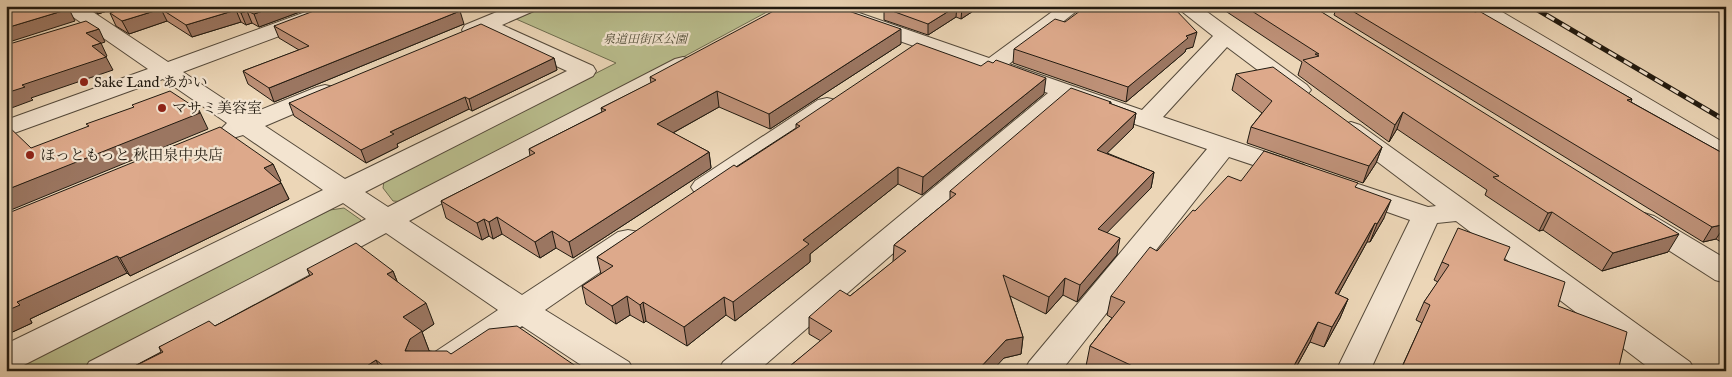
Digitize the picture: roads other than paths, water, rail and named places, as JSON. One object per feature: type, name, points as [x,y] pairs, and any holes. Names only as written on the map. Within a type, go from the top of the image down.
[{"type":"street","points":[[70,6],[522,311],[617,371]]},
{"type":"street","points":[[6,128],[342,6]]},
{"type":"street","points":[[448,40],[529,6]]},
{"type":"street","points":[[818,6],[873,16],[922,42],[1426,216],[1461,212]]},
{"type":"street","points":[[992,66],[1074,6]]},
{"type":"street","points":[[1185,6],[1678,371]]},
{"type":"street","points":[[1477,6],[1726,155]]},
{"type":"street","points":[[70,32],[123,15]]},
{"type":"street","points":[[6,359],[585,72],[484,25]]},
{"type":"street","points":[[1146,120],[1225,36]]},
{"type":"street","points":[[897,58],[922,42]]},
{"type":"street","points":[[101,371],[706,52]]},
{"type":"street","points":[[211,139],[347,82]]},
{"type":"street","points":[[684,202],[847,92]]},
{"type":"street","points":[[736,371],[1064,92]]},
{"type":"street","points":[[1041,371],[1224,146]]},
{"type":"street","points":[[1626,210],[1726,273]]},
{"type":"street","points":[[1353,371],[1426,216]]},
{"type":"street","points":[[432,371],[652,224]]},
{"type":"railway","points":[[1531,6],[1726,121]]},
{"type":"place","name":"Sake Land あかい","points":[[84,82]]},
{"type":"place","name":"マサミ美容室","points":[[162,108]]},
{"type":"place","name":"ほっともっと 秋田泉中央店","points":[[30,155]]},
{"type":"park label","name":"泉道田街区公園","points":[[645,39]]}]
